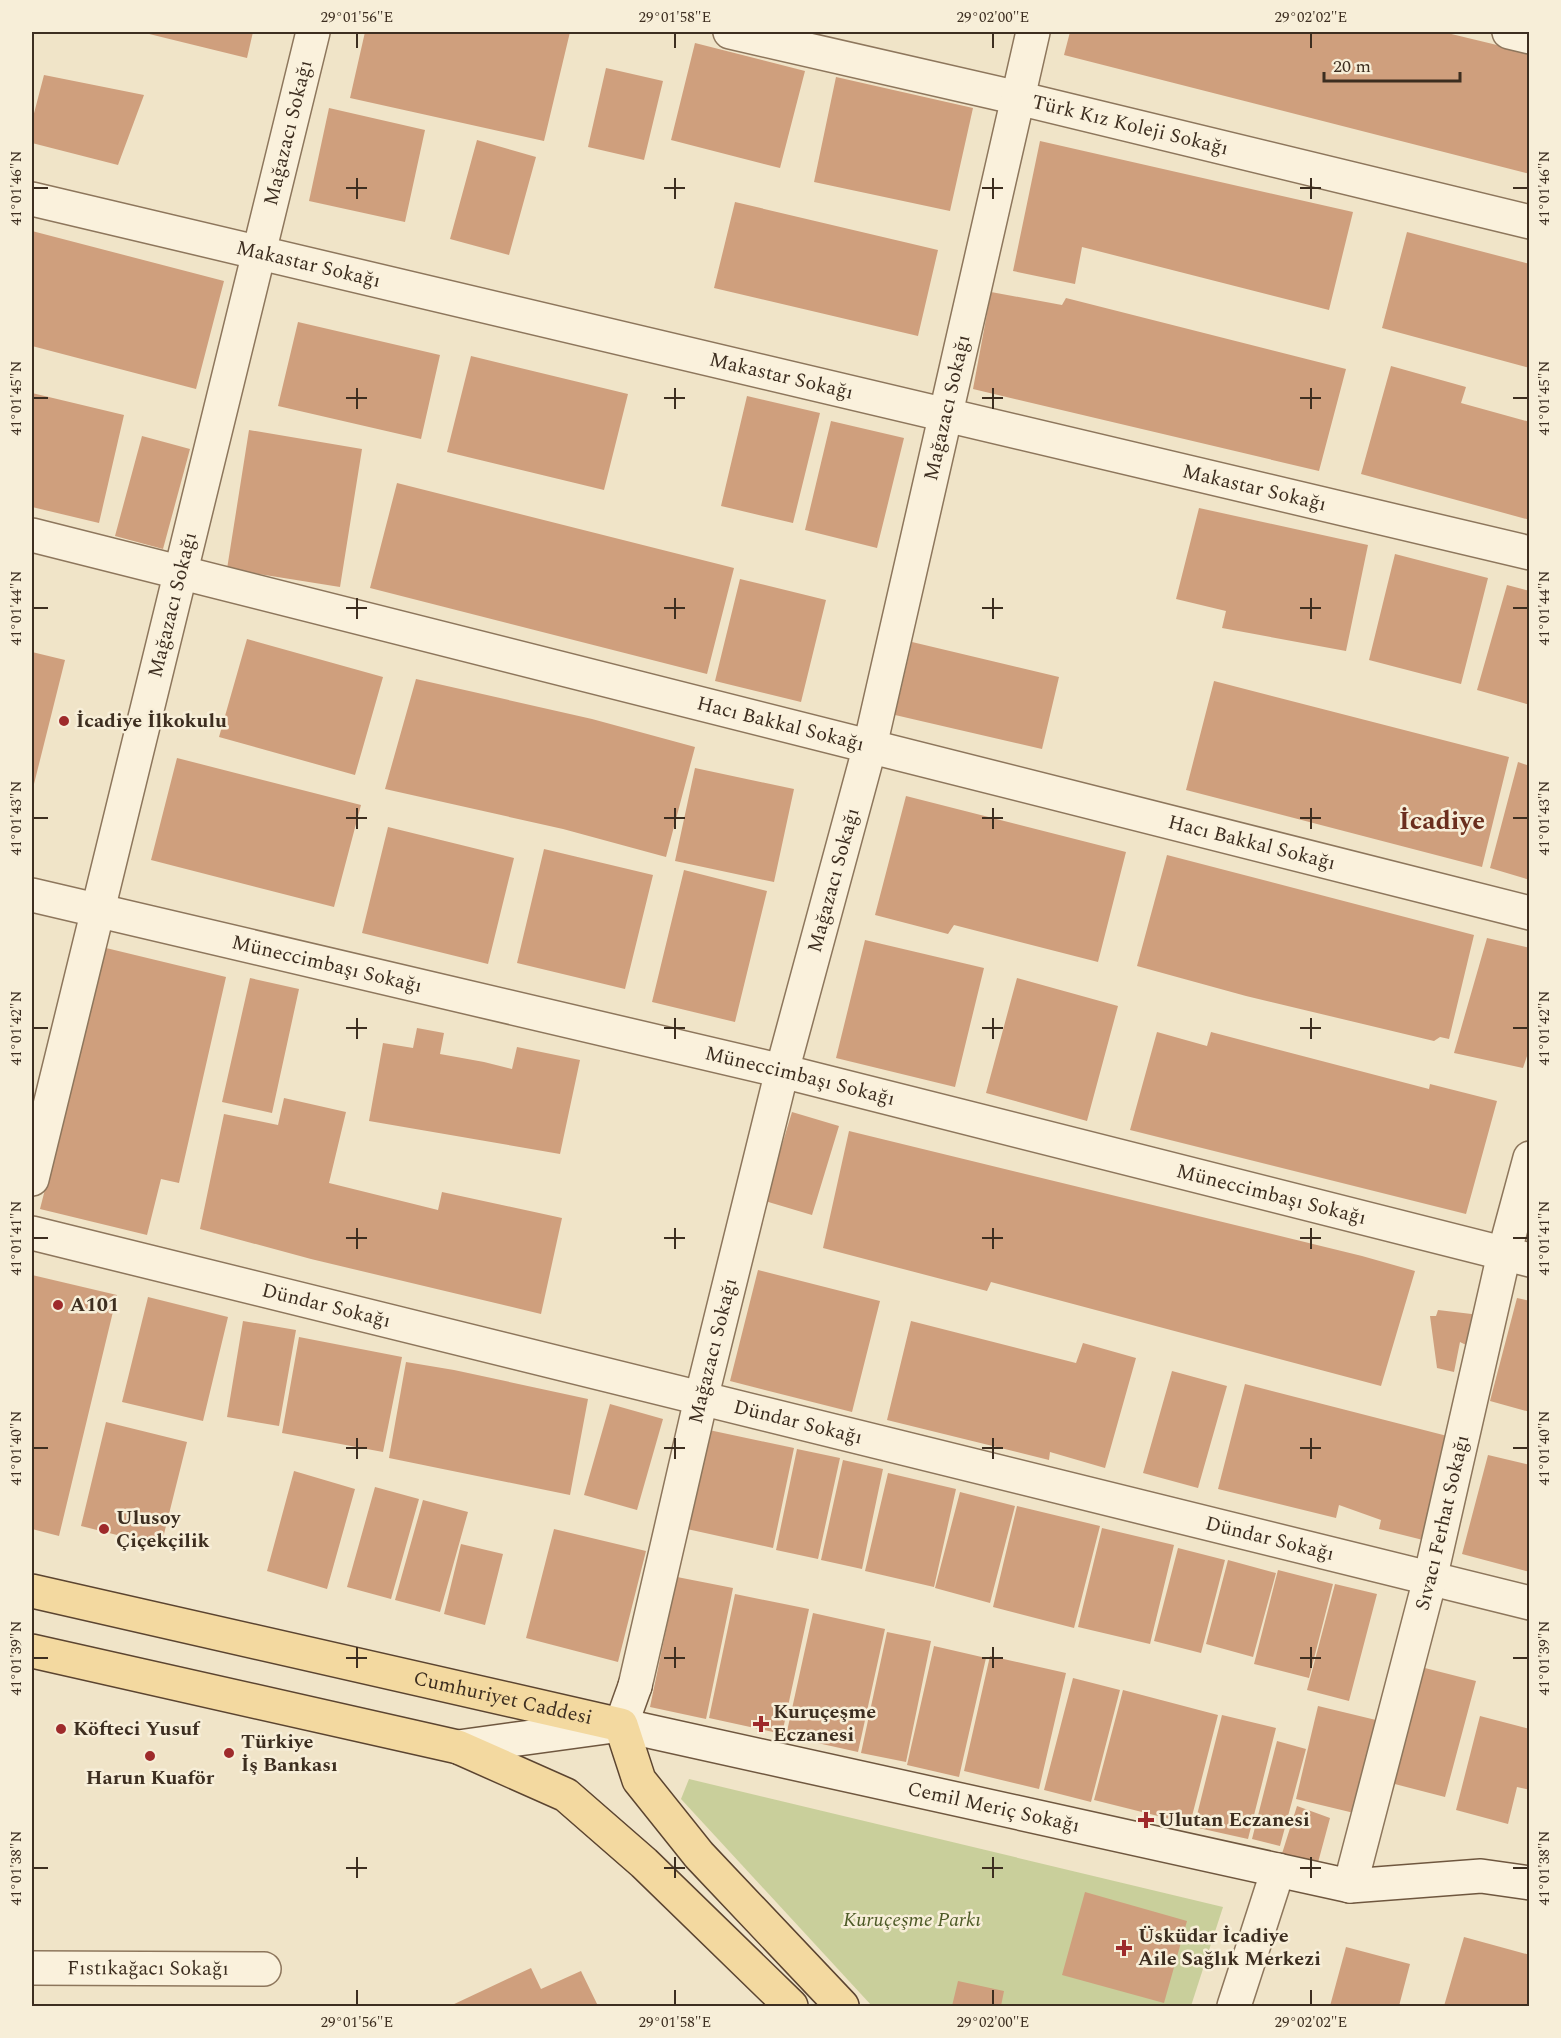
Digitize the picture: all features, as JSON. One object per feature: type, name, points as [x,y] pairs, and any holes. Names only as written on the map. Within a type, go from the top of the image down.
[{"type":"main road","name":"Cumhuriyet Caddesi","points":[[32,1591],[621,1725]]},
{"type":"main road","points":[[32,1651],[458,1747],[566,1795],[644,1863],[791,2007]]},
{"type":"main road","points":[[621,1725],[639,1780],[699,1855],[842,2007]]},
{"type":"street","name":"Mağazacı Sokağı","points":[[32,1179],[313,32]]},
{"type":"street","name":"Türk Kız Koleji Sokağı","points":[[730,32],[1018,98],[1530,222]]},
{"type":"street","name":"Mağazacı Sokağı","points":[[621,1725],[635,1686],[701,1400],[782,1071],[870,746],[1033,32]]},
{"type":"street","points":[[1509,32],[1530,37]]},
{"type":"street","name":"Makastar Sokağı","points":[[32,199],[1530,553]]},
{"type":"street","name":"Hacı Bakkal Sokağı","points":[[32,535],[1530,913]]},
{"type":"street","name":"Müneccimbaşı Sokağı","points":[[32,895],[782,1071],[1517,1257]]},
{"type":"street","name":"Sıvacı Ferhat Sokağı","points":[[1350,1886],[1517,1257],[1530,1158]]},
{"type":"street","name":"Dündar Sokağı","points":[[32,1233],[1530,1603]]},
{"type":"street","name":"Cemil Meriç Sokağı","points":[[458,1747],[621,1725],[1350,1886],[1481,1876],[1530,1883]]},
{"type":"street","points":[[1234,2007],[1278,1870]]},
{"type":"street","name":"Fıstıkağacı Sokağı","points":[[32,1968],[264,1969]]},
{"type":"green space","name":"Kuruçeşme Parkı","points":[[689,1779],[1223,1907],[1191,2006],[872,2006],[681,1799]]},
{"type":"building","points":[[141,32],[253,32],[247,58]]},
{"type":"building","points":[[365,32],[570,32],[544,141],[350,98]]},
{"type":"building","points":[[1070,32],[1443,32],[1530,53],[1530,174],[1064,55]]},
{"type":"building","points":[[695,43],[805,71],[780,168],[671,140]]},
{"type":"building","points":[[606,68],[663,81],[644,160],[588,147]]},
{"type":"building","points":[[44,75],[144,95],[118,165],[32,143],[32,121]]},
{"type":"building","points":[[836,77],[973,108],[950,211],[814,182]]},
{"type":"building","points":[[329,108],[425,130],[405,222],[309,201]]},
{"type":"building","points":[[477,140],[536,157],[509,255],[450,239]]},
{"type":"building","points":[[1040,141],[1353,212],[1329,310],[1082,247],[1075,284],[1013,271]]},
{"type":"building","points":[[735,202],[938,250],[918,336],[714,288]]},
{"type":"building","points":[[32,231],[224,281],[196,389],[32,346]]},
{"type":"building","points":[[1407,232],[1530,264],[1530,368],[1382,328]]},
{"type":"building","points":[[991,292],[1062,305],[1066,298],[1346,369],[1319,471],[973,389]]},
{"type":"building","points":[[298,322],[440,355],[421,439],[278,406]]},
{"type":"building","points":[[471,356],[628,394],[604,490],[447,452]]},
{"type":"building","points":[[1391,366],[1466,387],[1461,403],[1530,422],[1530,520],[1361,474]]},
{"type":"building","points":[[32,393],[124,415],[99,523],[32,507]]},
{"type":"building","points":[[747,396],[820,413],[793,523],[721,506]]},
{"type":"building","points":[[831,421],[904,438],[877,548],[805,530]]},
{"type":"building","points":[[249,430],[362,449],[340,587],[227,569]]},
{"type":"building","points":[[142,436],[190,449],[163,549],[115,536]]},
{"type":"building","points":[[397,483],[734,568],[707,674],[370,588]]},
{"type":"building","points":[[1199,508],[1368,545],[1346,651],[1222,628],[1226,611],[1176,599]]},
{"type":"building","points":[[1395,554],[1488,578],[1461,684],[1369,660]]},
{"type":"building","points":[[740,579],[826,600],[801,702],[715,681]]},
{"type":"building","points":[[1507,585],[1530,591],[1530,705],[1477,690]]},
{"type":"building","points":[[247,639],[383,677],[355,775],[219,737]]},
{"type":"building","points":[[912,642],[1059,677],[1042,749],[895,715]]},
{"type":"building","points":[[32,652],[65,660],[32,792]]},
{"type":"building","points":[[416,679],[592,719],[695,747],[666,857],[563,829],[385,789]]},
{"type":"building","points":[[1214,681],[1509,757],[1482,867],[1186,790]]},
{"type":"building","points":[[177,758],[361,805],[334,907],[151,860]]},
{"type":"building","points":[[1518,762],[1530,766],[1530,880],[1490,868]]},
{"type":"building","points":[[695,768],[794,789],[774,882],[675,861]]},
{"type":"building","points":[[906,796],[1126,852],[1098,962],[954,925],[948,934],[875,915]]},
{"type":"building","points":[[388,827],[514,858],[488,964],[362,933]]},
{"type":"building","points":[[544,849],[653,875],[625,989],[517,963]]},
{"type":"building","points":[[1167,855],[1474,935],[1449,1039],[1440,1037],[1434,1041],[1246,996],[1137,966]]},
{"type":"building","points":[[684,870],[767,891],[735,1022],[652,1002]]},
{"type":"building","points":[[1487,938],[1530,948],[1530,1047],[1523,1068],[1454,1053]]},
{"type":"building","points":[[865,940],[984,968],[955,1087],[836,1058]]},
{"type":"building","points":[[106,948],[226,977],[179,1183],[161,1179],[147,1235],[40,1209]]},
{"type":"building","points":[[250,978],[299,989],[272,1113],[222,1102]]},
{"type":"building","points":[[1017,978],[1118,1006],[1087,1121],[986,1093]]},
{"type":"building","points":[[417,1028],[444,1033],[440,1054],[512,1069],[517,1047],[580,1060],[560,1154],[369,1121],[383,1043],[413,1048]]},
{"type":"building","points":[[1157,1032],[1207,1046],[1211,1032],[1429,1089],[1430,1084],[1497,1101],[1466,1214],[1130,1130]]},
{"type":"building","points":[[284,1098],[346,1112],[329,1183],[438,1210],[442,1192],[562,1218],[541,1314],[311,1259],[200,1229],[224,1114],[278,1125]]},
{"type":"building","points":[[792,1112],[839,1126],[812,1215],[765,1201]]},
{"type":"building","points":[[849,1131],[1362,1256],[1415,1271],[1381,1386],[991,1282],[987,1291],[823,1248]]},
{"type":"building","points":[[758,1270],[880,1301],[852,1412],[730,1381]]},
{"type":"building","points":[[32,1275],[117,1295],[59,1536],[32,1529]]},
{"type":"building","points":[[148,1297],[228,1317],[203,1421],[122,1402]]},
{"type":"building","points":[[1517,1298],[1530,1301],[1530,1412],[1490,1401]]},
{"type":"building","points":[[1438,1310],[1480,1315],[1470,1347],[1460,1342],[1454,1372],[1437,1368],[1430,1316],[1436,1316]]},
{"type":"building","points":[[243,1321],[296,1330],[279,1426],[227,1417]]},
{"type":"building","points":[[911,1321],[1076,1363],[1083,1343],[1136,1358],[1105,1468],[1050,1452],[1049,1460],[887,1420]]},
{"type":"building","points":[[299,1337],[402,1357],[383,1452],[282,1433]]},
{"type":"building","points":[[406,1362],[588,1399],[570,1495],[389,1458]]},
{"type":"building","points":[[1172,1371],[1227,1386],[1198,1488],[1143,1473]]},
{"type":"building","points":[[1245,1384],[1455,1438],[1423,1540],[1379,1529],[1381,1520],[1339,1505],[1336,1518],[1218,1489]]},
{"type":"building","points":[[610,1404],[663,1419],[637,1510],[584,1495]]},
{"type":"building","points":[[106,1422],[187,1442],[161,1546],[81,1526]]},
{"type":"building","points":[[709,1430],[794,1448],[773,1548],[687,1529]]},
{"type":"building","points":[[797,1449],[840,1458],[818,1559],[776,1550]]},
{"type":"building","points":[[1488,1455],[1530,1465],[1530,1572],[1462,1554]]},
{"type":"building","points":[[843,1460],[883,1469],[862,1569],[821,1560]]},
{"type":"building","points":[[294,1471],[355,1489],[327,1589],[267,1571]]},
{"type":"building","points":[[888,1473],[956,1489],[934,1587],[865,1571]]},
{"type":"building","points":[[375,1487],[419,1499],[391,1599],[347,1587]]},
{"type":"building","points":[[960,1492],[1015,1506],[990,1603],[935,1588]]},
{"type":"building","points":[[423,1500],[468,1512],[440,1612],[395,1600]]},
{"type":"building","points":[[1017,1506],[1100,1526],[1074,1628],[993,1607]]},
{"type":"building","points":[[1102,1528],[1174,1545],[1150,1644],[1078,1627]]},
{"type":"building","points":[[554,1529],[646,1551],[618,1662],[526,1638]]},
{"type":"building","points":[[461,1544],[503,1554],[485,1625],[444,1614]]},
{"type":"building","points":[[1178,1548],[1225,1560],[1201,1653],[1154,1641]]},
{"type":"building","points":[[1228,1560],[1276,1573],[1253,1657],[1206,1644]]},
{"type":"building","points":[[1278,1570],[1333,1584],[1309,1678],[1254,1664]]},
{"type":"building","points":[[677,1577],[733,1588],[706,1719],[650,1707]]},
{"type":"building","points":[[1335,1584],[1377,1594],[1349,1701],[1307,1690]]},
{"type":"building","points":[[735,1594],[809,1609],[782,1734],[709,1718]]},
{"type":"building","points":[[813,1613],[885,1629],[858,1752],[786,1736]]},
{"type":"building","points":[[887,1632],[931,1641],[906,1762],[861,1753]]},
{"type":"building","points":[[934,1646],[986,1658],[959,1777],[907,1765]]},
{"type":"building","points":[[990,1656],[1066,1673],[1039,1789],[964,1771]]},
{"type":"building","points":[[1417,1666],[1476,1681],[1445,1797],[1387,1782]]},
{"type":"building","points":[[1073,1678],[1120,1690],[1091,1802],[1044,1790]]},
{"type":"building","points":[[1123,1690],[1218,1715],[1190,1824],[1094,1800]]},
{"type":"building","points":[[1318,1706],[1376,1720],[1354,1813],[1296,1799]]},
{"type":"building","points":[[1222,1715],[1276,1728],[1248,1839],[1194,1827]]},
{"type":"building","points":[[1480,1716],[1530,1729],[1530,1790],[1517,1787],[1508,1824],[1456,1810]]},
{"type":"building","points":[[1277,1741],[1306,1749],[1280,1846],[1252,1839]]},
{"type":"building","points":[[1297,1806],[1330,1818],[1316,1870],[1280,1860]]},
{"type":"building","name":"Üsküdar İcadiye Aile Sağlık Merkezi","points":[[1085,1892],[1187,1921],[1164,2003],[1062,1975]]},
{"type":"building","points":[[1464,1937],[1530,1955],[1530,2006],[1444,2006]]},
{"type":"building","points":[[1346,1947],[1410,1964],[1399,2006],[1330,2006]]},
{"type":"building","points":[[531,1968],[541,1989],[581,1971],[598,2006],[450,2006]]},
{"type":"building","points":[[958,1981],[1004,1991],[1001,2006],[952,2006]]},
{"type":"place","name":"İcadiye İlkokulu","points":[[64,721]]},
{"type":"place","name":"A101","points":[[58,1305]]},
{"type":"place","name":"Ulusoy Çiçekçilik","points":[[104,1529]]},
{"type":"place","name":"Kuruçeşme Eczanesi","points":[[761,1724]]},
{"type":"place","name":"Köfteci Yusuf","points":[[61,1729]]},
{"type":"place","name":"Türkiye İş Bankası","points":[[229,1753]]},
{"type":"place","name":"Harun Kuaför","points":[[150,1756]]},
{"type":"place","name":"Ulutan Eczanesi","points":[[1146,1820]]},
{"type":"place","name":"Üsküdar İcadiye Aile Sağlık Merkezi","points":[[1124,1948]]},
{"type":"district","name":"İcadiye","points":[[1442,821]]}]
